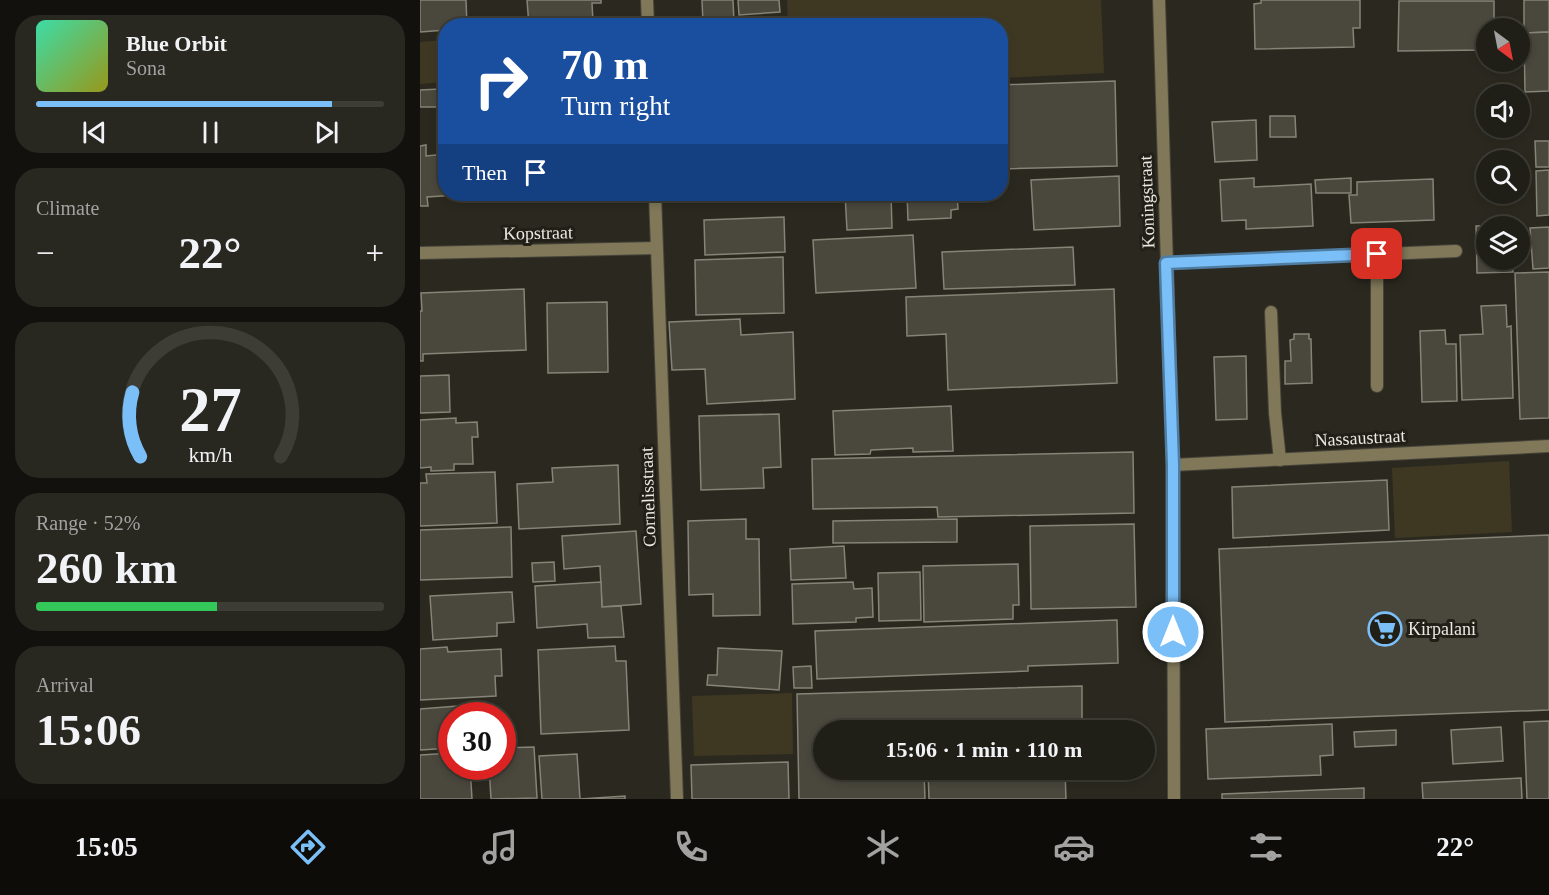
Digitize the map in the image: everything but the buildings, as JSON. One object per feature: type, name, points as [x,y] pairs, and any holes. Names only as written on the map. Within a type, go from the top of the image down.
[{"type":"street","points":[[647,0],[648,18]]},
{"type":"street","name":"Koningstraat","points":[[1159,0],[1173,465],[1174,799]]},
{"type":"street","name":"Cornelisstraat","points":[[655,201],[677,799]]},
{"type":"street","name":"Kopstraat","points":[[420,253],[657,248]]},
{"type":"street","points":[[1166,263],[1456,251]]},
{"type":"street","points":[[1377,254],[1377,386]]},
{"type":"street","points":[[1271,312],[1275,413],[1280,460]]},
{"type":"street","name":"Nassaustraat","points":[[1173,465],[1549,446]]},
{"type":"shaded area","points":[[787,0],[1101,0],[1104,73],[1008,78],[1008,18],[788,18]]},
{"type":"shaded area","points":[[438,41],[438,83],[420,84],[420,42]]},
{"type":"shaded area","points":[[1509,461],[1512,532],[1395,538],[1392,468]]},
{"type":"shaded area","points":[[792,693],[793,754],[694,756],[692,696]]},
{"type":"place","name":"Kirpalani","points":[[1385,629]]},
{"type":"route","points":[[1173,632],[1173,465],[1166,263],[1377,254]]}]
